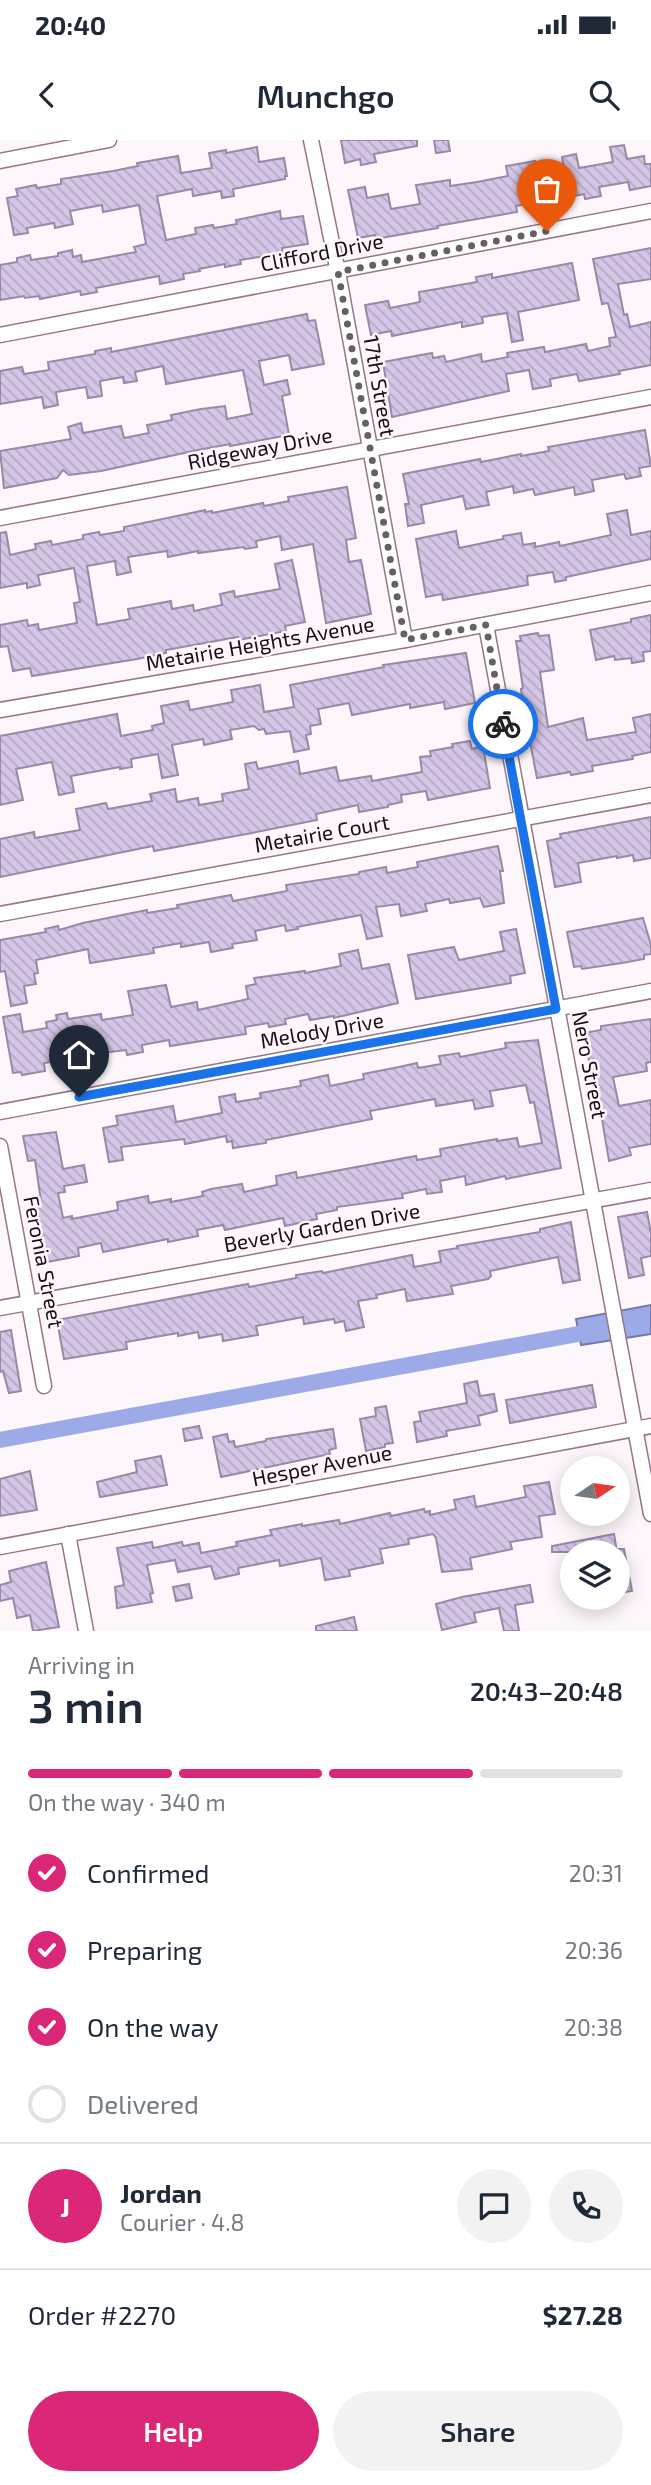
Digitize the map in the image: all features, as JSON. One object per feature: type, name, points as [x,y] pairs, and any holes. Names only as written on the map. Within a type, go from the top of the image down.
[{"type":"street","points":[[0,161],[109,140]]},
{"type":"street","name":"17th Street","points":[[310,140],[338,272],[405,640]]},
{"type":"street","name":"Clifford Drive","points":[[0,335],[651,211]]},
{"type":"street","name":"Ridgeway Drive","points":[[0,518],[651,397]]},
{"type":"street","name":"Metairie Heights Avenue","points":[[0,710],[405,640],[651,593]]},
{"type":"street","name":"Nero Street","points":[[486,625],[651,1514]]},
{"type":"street","name":"Metairie Court","points":[[0,914],[651,795]]},
{"type":"street","name":"Melody Drive","points":[[0,1112],[651,991]]},
{"type":"street","name":"Feronia Street","points":[[0,1146],[44,1386]]},
{"type":"street","name":"Beverly Garden Drive","points":[[0,1308],[651,1190]]},
{"type":"street","name":"Hesper Avenue","points":[[0,1547],[651,1426]]},
{"type":"street","points":[[68,1534],[86,1631]]},
{"type":"water","points":[[651,1305],[651,1334],[581,1345],[576,1319]]},
{"type":"building","points":[[341,140],[417,140],[417,146],[374,154],[376,162],[361,165],[360,159],[345,163]]},
{"type":"building","points":[[434,140],[448,140],[450,151],[436,153]]},
{"type":"building","points":[[624,145],[627,159],[644,156],[645,164],[651,164],[651,186],[630,190],[628,182],[599,187],[601,196],[585,199],[584,194],[560,199],[561,204],[542,207],[540,201],[516,206],[517,212],[375,239],[375,235],[358,238],[348,190],[365,187],[367,198],[388,194],[391,209],[420,204],[416,185],[450,180],[450,186],[508,176],[506,166],[535,161],[538,174],[564,169],[562,157],[576,154],[579,168],[613,162],[610,147]]},
{"type":"building","points":[[257,147],[259,162],[284,158],[287,176],[285,179],[233,189],[234,196],[222,198],[221,191],[193,196],[192,189],[157,196],[166,240],[196,234],[195,228],[237,224],[236,220],[280,211],[281,219],[303,216],[308,244],[282,248],[283,256],[265,259],[265,256],[240,260],[241,264],[199,269],[200,271],[183,274],[184,279],[160,284],[159,276],[96,288],[97,292],[81,295],[80,291],[40,299],[39,296],[24,296],[0,300],[0,265],[17,262],[17,258],[30,255],[31,260],[58,256],[58,253],[72,250],[73,257],[81,255],[82,262],[136,252],[134,247],[146,244],[139,205],[103,212],[102,205],[70,211],[73,224],[55,228],[54,223],[27,228],[28,233],[14,235],[7,198],[18,196],[16,189],[61,184],[61,179],[113,171],[138,166],[137,163],[178,156],[181,173],[212,168],[209,153],[226,150],[226,153]]},
{"type":"building","points":[[651,248],[651,279],[618,284],[624,315],[627,314],[630,327],[651,322],[651,365],[579,381],[577,374],[550,379],[551,386],[533,389],[529,370],[506,374],[509,391],[392,417],[383,362],[432,353],[433,358],[444,356],[446,362],[481,354],[482,362],[508,357],[507,353],[544,347],[545,352],[586,344],[588,351],[610,346],[609,338],[616,337],[608,303],[602,304],[593,259]]},
{"type":"building","points":[[572,263],[579,300],[518,312],[523,340],[512,342],[507,313],[482,317],[483,323],[462,327],[462,322],[392,336],[391,331],[371,335],[365,305],[388,301],[390,308],[420,302],[419,292],[477,282],[476,277],[492,274],[492,278]]},
{"type":"building","points":[[307,314],[308,321],[315,320],[324,364],[292,370],[289,355],[259,361],[264,385],[287,380],[290,394],[282,396],[289,435],[198,450],[101,471],[69,475],[63,470],[57,478],[4,488],[0,451],[71,439],[68,427],[81,423],[83,433],[121,426],[124,438],[149,433],[147,425],[172,420],[171,415],[201,409],[225,406],[227,419],[252,414],[243,370],[166,384],[163,366],[135,372],[137,381],[124,383],[123,377],[100,381],[102,396],[88,398],[86,387],[56,392],[58,405],[44,408],[42,397],[0,404],[0,371],[22,367],[24,374],[49,370],[48,362],[95,354],[95,351],[111,348],[111,352]]},
{"type":"building","points":[[645,430],[651,466],[639,468],[641,476],[626,479],[624,474],[592,480],[594,491],[575,495],[574,487],[535,495],[533,489],[514,493],[513,486],[486,492],[489,505],[466,509],[463,496],[421,505],[424,523],[408,526],[405,504],[409,504],[403,474],[480,459],[481,462],[549,451],[548,447]]},
{"type":"building","points":[[347,487],[356,538],[346,540],[349,562],[361,560],[371,614],[326,623],[313,544],[282,550],[280,536],[256,541],[257,547],[245,549],[198,551],[168,557],[167,551],[128,557],[131,572],[117,575],[115,561],[87,566],[97,625],[130,619],[128,609],[171,601],[172,609],[193,605],[194,611],[222,605],[220,594],[234,591],[235,597],[280,589],[275,564],[292,560],[305,622],[285,626],[286,631],[238,640],[238,637],[166,650],[166,653],[137,659],[32,676],[30,668],[13,671],[8,646],[0,647],[0,625],[27,620],[28,626],[38,624],[39,630],[77,623],[74,603],[80,602],[74,568],[38,575],[40,585],[27,588],[27,583],[0,588],[0,533],[6,532],[10,555],[36,549],[35,544],[51,541],[52,545],[83,539],[83,535],[124,531],[124,527],[205,510],[212,513],[263,503],[264,506],[289,501],[288,497]]},
{"type":"building","points":[[627,510],[631,535],[651,531],[651,559],[566,577],[566,580],[555,582],[553,572],[527,576],[528,585],[443,600],[442,594],[426,597],[416,539],[456,531],[459,548],[521,533],[523,545],[535,543],[535,547],[559,542],[560,546],[611,535],[607,514]]},
{"type":"building","points":[[651,615],[651,651],[643,652],[644,661],[632,663],[631,658],[615,660],[614,656],[596,660],[590,630]]},
{"type":"building","points":[[538,633],[539,636],[549,635],[554,670],[540,672],[548,727],[583,718],[587,740],[636,732],[633,718],[651,714],[651,752],[632,756],[633,759],[592,766],[593,771],[537,778],[523,706],[516,641],[521,641],[520,636]]},
{"type":"building","points":[[466,653],[475,703],[445,709],[444,702],[410,708],[410,704],[352,715],[349,703],[318,709],[321,724],[310,726],[311,734],[306,735],[309,749],[294,752],[290,731],[266,734],[264,729],[259,730],[254,726],[230,730],[232,739],[204,745],[203,739],[172,745],[178,775],[162,778],[158,754],[131,759],[132,767],[71,776],[74,792],[59,795],[52,762],[16,769],[23,800],[0,805],[0,736],[117,714],[121,736],[153,730],[152,726],[164,723],[161,706],[188,701],[190,710],[233,702],[231,690],[260,685],[264,712],[294,707],[290,685],[384,667],[383,665]]},
{"type":"building","points":[[470,741],[472,749],[483,746],[490,788],[428,800],[426,791],[401,795],[402,802],[388,807],[359,812],[358,805],[316,814],[317,820],[154,851],[153,846],[0,877],[0,839],[34,832],[35,838],[80,830],[76,809],[106,803],[108,809],[152,801],[150,794],[175,789],[177,802],[198,798],[199,805],[223,801],[222,794],[249,789],[245,764],[256,762],[258,769],[298,761],[300,774],[336,767],[339,781],[371,776],[372,781],[422,772],[420,757],[431,756],[430,751]]},
{"type":"building","points":[[651,817],[651,858],[634,861],[633,855],[617,856],[578,863],[581,882],[555,887],[547,841],[561,838],[560,834]]},
{"type":"building","points":[[498,846],[503,871],[500,871],[504,903],[484,907],[480,898],[450,903],[449,899],[425,904],[427,911],[401,916],[399,904],[376,907],[382,936],[367,939],[361,915],[286,931],[285,925],[255,931],[257,940],[232,944],[233,948],[211,952],[209,942],[181,947],[181,943],[153,948],[154,953],[90,963],[88,949],[36,960],[36,984],[24,986],[27,1003],[11,1006],[5,971],[0,972],[0,940],[46,932],[45,929],[58,926],[59,930],[147,910],[147,913],[178,908],[177,905],[231,895],[233,901],[287,891],[286,885],[359,874],[386,867],[387,873],[418,867],[417,862]]},
{"type":"building","points":[[643,918],[651,945],[651,954],[644,955],[644,959],[582,969],[581,966],[574,967],[567,932]]},
{"type":"building","points":[[516,929],[525,973],[510,976],[511,983],[416,999],[408,955],[454,947],[459,960],[504,951],[500,932]]},
{"type":"building","points":[[358,950],[362,969],[389,964],[398,1003],[334,1018],[310,1020],[308,1014],[285,1019],[286,1024],[269,1027],[268,1023],[245,1027],[246,1034],[170,1046],[169,1040],[142,1045],[143,1052],[127,1055],[126,1050],[101,1053],[101,1058],[69,1063],[68,1059],[44,1063],[45,1071],[22,1075],[21,1072],[13,1073],[3,1017],[20,1014],[23,1032],[47,1028],[46,1022],[57,1020],[56,1015],[67,1013],[68,1019],[101,1014],[102,1020],[133,1015],[128,991],[166,985],[171,1007],[197,1002],[198,1010],[248,999],[246,986],[256,984],[254,978],[341,966],[339,954]]},
{"type":"building","points":[[651,1019],[651,1062],[646,1063],[647,1071],[613,1077],[619,1106],[651,1100],[651,1144],[629,1148],[631,1155],[609,1161],[584,1033],[601,1030],[601,1026]]},
{"type":"building","points":[[538,1040],[561,1168],[466,1185],[465,1176],[440,1181],[442,1192],[427,1194],[426,1189],[402,1194],[403,1198],[337,1207],[337,1210],[316,1214],[317,1219],[285,1226],[283,1218],[225,1230],[223,1225],[197,1230],[198,1236],[103,1252],[101,1243],[78,1248],[79,1256],[47,1262],[36,1202],[41,1201],[35,1160],[28,1161],[23,1136],[56,1132],[63,1169],[84,1165],[87,1182],[64,1186],[65,1192],[58,1193],[63,1218],[72,1216],[72,1219],[118,1210],[117,1202],[148,1196],[149,1203],[171,1199],[171,1202],[203,1196],[202,1192],[211,1189],[242,1184],[244,1192],[277,1185],[276,1176],[296,1172],[297,1178],[416,1156],[417,1160],[441,1156],[440,1149],[497,1139],[517,1138],[519,1147],[542,1143],[534,1102],[530,1103],[526,1085],[490,1091],[493,1106],[475,1109],[473,1100],[436,1106],[435,1099],[370,1111],[372,1119],[266,1140],[266,1143],[233,1148],[232,1141],[227,1142],[226,1136],[185,1144],[184,1139],[121,1147],[123,1160],[109,1162],[103,1128],[118,1125],[116,1116],[173,1106],[176,1122],[222,1113],[219,1097],[235,1094],[236,1102],[261,1098],[260,1093],[301,1086],[300,1081],[328,1075],[330,1086],[364,1079],[363,1074],[417,1063],[418,1068],[441,1064],[439,1056],[459,1053],[460,1057],[506,1048],[505,1043]]},
{"type":"building","points":[[647,1212],[651,1256],[641,1258],[644,1275],[629,1278],[618,1217]]},
{"type":"building","points":[[571,1222],[580,1280],[563,1283],[558,1257],[490,1271],[491,1276],[488,1279],[451,1286],[453,1294],[407,1301],[405,1289],[358,1301],[364,1327],[346,1331],[344,1321],[335,1323],[334,1319],[304,1324],[303,1317],[256,1326],[258,1335],[223,1341],[222,1334],[199,1338],[198,1332],[178,1336],[178,1333],[126,1342],[127,1349],[64,1359],[57,1320],[248,1284],[249,1287],[296,1278],[296,1275],[323,1273],[412,1255],[414,1267],[441,1262],[439,1251],[540,1232],[540,1229]]},
{"type":"building","points":[[11,1330],[21,1391],[9,1393],[3,1371],[0,1372],[0,1332]]},
{"type":"building","points":[[477,1381],[480,1396],[494,1394],[497,1411],[478,1416],[480,1425],[446,1431],[447,1436],[417,1442],[414,1422],[421,1421],[419,1412],[467,1403],[464,1384]]},
{"type":"building","points":[[592,1385],[596,1407],[510,1423],[506,1400]]},
{"type":"building","points":[[386,1406],[393,1443],[366,1451],[360,1419],[376,1416],[375,1408]]},
{"type":"building","points":[[199,1426],[202,1438],[185,1441],[183,1429]]},
{"type":"building","points":[[333,1429],[336,1448],[329,1450],[330,1454],[221,1477],[213,1437],[227,1434],[229,1442],[234,1441],[235,1447],[266,1439]]},
{"type":"building","points":[[161,1456],[167,1485],[100,1497],[97,1482],[137,1472],[135,1461]]},
{"type":"building","points":[[30,1471],[37,1510],[0,1516],[0,1479]]},
{"type":"building","points":[[549,1482],[555,1514],[539,1516],[542,1537],[510,1542],[512,1549],[470,1558],[472,1569],[442,1572],[433,1534],[408,1539],[409,1544],[380,1549],[383,1563],[349,1570],[350,1576],[325,1580],[321,1558],[280,1566],[279,1560],[238,1568],[239,1574],[215,1579],[211,1566],[178,1572],[175,1560],[147,1565],[153,1593],[150,1594],[152,1602],[117,1608],[115,1587],[124,1585],[117,1548],[152,1542],[153,1548],[182,1542],[183,1546],[199,1543],[201,1553],[237,1546],[236,1542],[272,1535],[270,1530],[302,1524],[339,1520],[340,1524],[424,1509],[425,1512],[430,1511],[430,1515],[456,1509],[454,1500],[474,1496],[476,1507],[526,1497],[524,1486]]},
{"type":"building","points":[[614,1534],[615,1540],[583,1540]]},
{"type":"building","points":[[560,1544],[560,1552],[552,1552],[552,1546]]},
{"type":"building","points":[[46,1562],[59,1627],[33,1631],[30,1615],[17,1618],[13,1598],[0,1601],[0,1585],[11,1582],[9,1571]]},
{"type":"building","points":[[189,1584],[192,1598],[176,1601],[173,1587]]},
{"type":"building","points":[[530,1585],[533,1602],[515,1605],[519,1631],[504,1631],[499,1608],[474,1613],[476,1622],[442,1630],[436,1604]]},
{"type":"building","points":[[354,1617],[357,1631],[316,1631],[316,1626]]},
{"type":"waterway","points":[[0,1440],[600,1330]]},
{"type":"way so far","points":[[503,724],[486,625],[405,640],[338,272],[547,231]]},
{"type":"route","points":[[79,1097],[556,1009],[503,724]]}]
